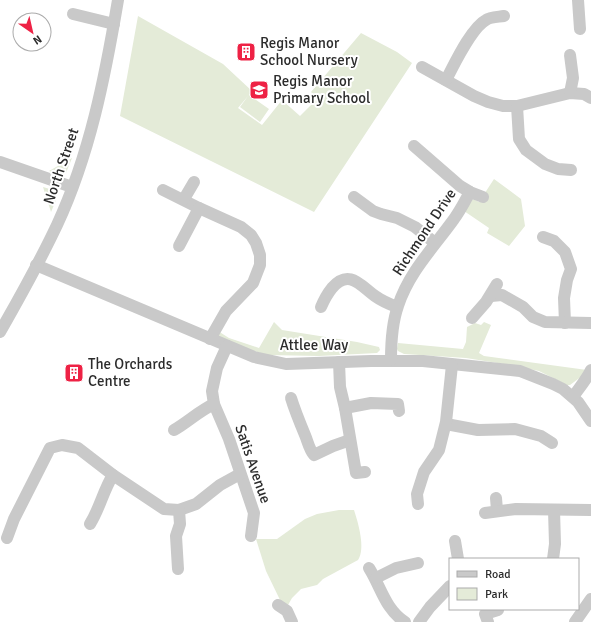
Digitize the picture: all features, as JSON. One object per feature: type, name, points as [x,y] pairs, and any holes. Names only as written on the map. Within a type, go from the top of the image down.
[{"type":"street","name":"North Street","points":[[0,332],[57,224],[72,187],[96,114],[118,0]]},
{"type":"street","points":[[578,0],[580,28]]},
{"type":"street","points":[[72,15],[114,24]]},
{"type":"street","points":[[446,80],[466,43],[480,24],[485,20],[504,16]]},
{"type":"street","points":[[570,55],[573,78],[570,93]]},
{"type":"street","points":[[422,67],[488,102],[503,106],[517,106],[570,93],[584,94],[591,98]]},
{"type":"street","points":[[517,106],[519,138],[526,150],[545,164],[558,170],[571,170]]},
{"type":"street","points":[[414,146],[446,174],[470,192],[482,197]]},
{"type":"street","points":[[0,162],[72,187]]},
{"type":"street","points":[[184,199],[194,182]]},
{"type":"street","points":[[163,190],[241,227],[251,235],[256,243],[260,255],[260,265],[253,283],[226,310],[210,339]]},
{"type":"street","name":"Richmond Drive","points":[[391,360],[392,340],[397,307],[412,274],[455,217],[470,192]]},
{"type":"street","points":[[354,197],[373,211],[411,225],[435,243]]},
{"type":"street","points":[[179,246],[199,208]]},
{"type":"street","points":[[543,237],[554,242],[565,252],[571,269],[567,280],[564,298],[565,323]]},
{"type":"street","name":"Attlee Way","points":[[36,265],[254,357],[286,364],[423,360],[452,365],[520,372],[563,389],[578,402],[591,421]]},
{"type":"street","points":[[321,306],[333,287],[342,281],[351,279],[361,284],[380,299],[397,307]]},
{"type":"street","points":[[472,318],[491,296],[497,284]]},
{"type":"street","points":[[491,296],[502,295],[523,307],[531,321],[591,323]]},
{"type":"street","name":"Satis Avenue","points":[[227,346],[214,378],[212,391],[214,404],[229,439],[254,512],[251,536]]},
{"type":"street","points":[[339,362],[340,387],[356,474],[365,472]]},
{"type":"street","points":[[418,504],[417,494],[424,472],[439,450],[446,424],[452,365]]},
{"type":"street","points":[[573,397],[588,377],[591,370]]},
{"type":"street","points":[[291,398],[298,420],[306,436],[310,451],[314,455],[350,440]]},
{"type":"street","points":[[345,408],[371,403],[398,404],[399,411]]},
{"type":"street","points":[[174,430],[187,423],[204,409],[214,404]]},
{"type":"street","points":[[446,424],[478,430],[515,429],[541,432],[552,443]]},
{"type":"street","points":[[7,538],[14,519],[50,448],[62,445],[78,448],[113,475],[164,509],[179,510],[196,504],[220,485],[240,474]]},
{"type":"street","points":[[90,524],[97,512],[105,488],[113,475]]},
{"type":"street","points":[[496,498],[491,512],[516,509],[591,510]]},
{"type":"street","points":[[178,569],[176,536],[180,524],[179,510]]},
{"type":"street","points":[[553,558],[555,544],[554,510]]},
{"type":"street","points":[[455,541],[458,558]]},
{"type":"street","points":[[405,622],[391,610],[372,573],[418,563]]},
{"type":"street","points":[[420,622],[430,607],[449,588]]},
{"type":"street","points":[[575,622],[591,599]]},
{"type":"street","points":[[278,605],[287,612],[292,622]]},
{"type":"street","points":[[484,615],[498,610]]},
{"type":"green space","name":"Regis Manor Primary School","points":[[138,16],[223,64],[252,91],[249,95],[269,109],[260,122],[240,107],[248,96],[238,108],[262,125],[282,100],[300,116],[317,99],[321,102],[311,92],[361,33],[397,52],[412,63],[314,212],[120,116]]},
{"type":"green space","points":[[72,158],[66,173],[60,175],[49,171]]},
{"type":"green space","points":[[494,179],[521,199],[525,226],[509,246],[487,233],[489,228],[464,211],[473,199],[479,202]]},
{"type":"green space","points":[[43,187],[52,191],[57,198],[51,212]]},
{"type":"green space","points":[[274,322],[282,330],[357,342],[379,347],[380,350],[377,353],[319,356],[267,355],[244,348],[216,336],[218,331],[229,338],[259,348]]},
{"type":"green space","points":[[484,322],[491,325],[479,353],[484,356],[587,370],[570,385],[567,385],[539,371],[466,358],[404,354],[397,349],[398,343],[463,349],[466,342],[467,327],[475,323],[481,325]]},
{"type":"green space","points":[[339,510],[354,510],[361,543],[358,560],[323,579],[317,585],[301,589],[292,598],[288,605],[281,602],[266,571],[256,539],[277,539],[305,519],[317,514]]},
{"type":"place","name":"Regis Manor School Nursery","points":[[246,52]]},
{"type":"place","name":"Regis Manor Primary School","points":[[259,90]]},
{"type":"place","name":"The Orchards Centre","points":[[74,373]]}]
